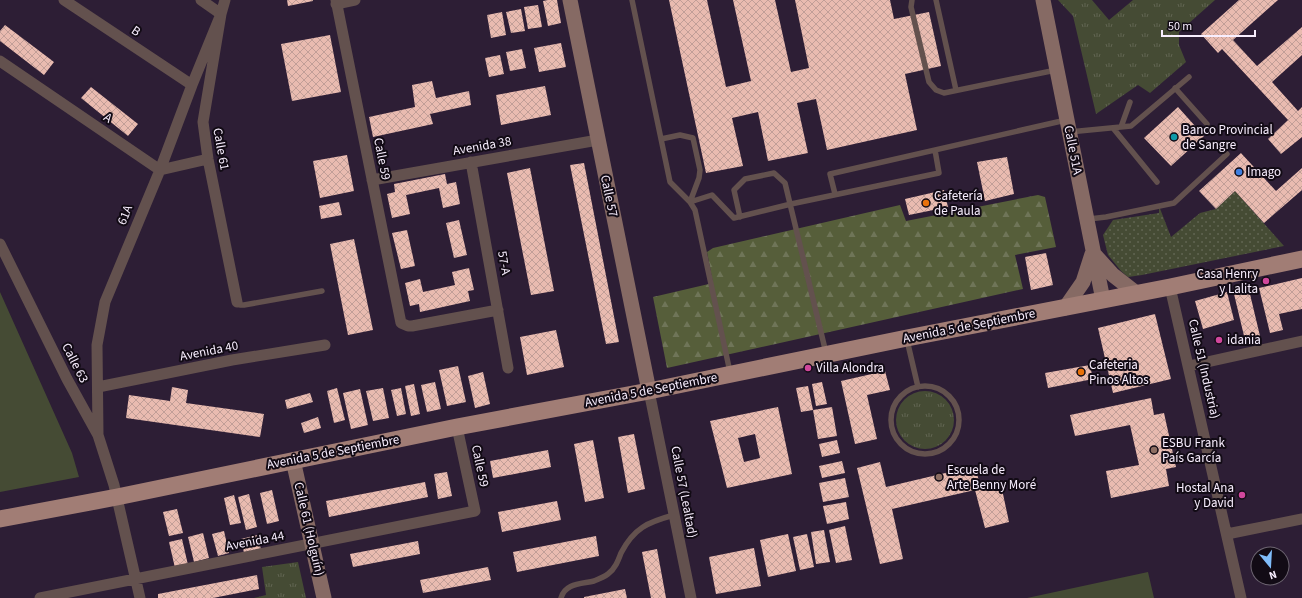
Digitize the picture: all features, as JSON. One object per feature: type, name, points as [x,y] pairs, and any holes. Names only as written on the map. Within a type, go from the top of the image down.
[{"type":"main road","name":"Avenida 5 de Septiembre","points":[[0,519],[117,497],[457,427],[826,356],[907,338],[1170,287],[1302,259]]},
{"type":"street","name":"B","points":[[64,0],[192,85]]},
{"type":"street","points":[[201,0],[221,14]]},
{"type":"street","name":"Calle 61","points":[[225,0],[221,14],[203,122],[208,159],[237,302]]},
{"type":"street","points":[[336,2],[355,0]]},
{"type":"street","name":"Calle 57","points":[[570,0],[649,391]]},
{"type":"street","name":"Calle 51A","points":[[1042,0],[1092,252],[1103,300]]},
{"type":"street","name":"Calle 59","points":[[336,2],[401,323],[412,326],[498,310]]},
{"type":"street","name":"61A","points":[[98,436],[97,345],[105,302],[160,170],[221,14]]},
{"type":"street","name":"A","points":[[0,61],[160,170]]},
{"type":"street","name":"Avenida 38","points":[[372,180],[598,140]]},
{"type":"street","points":[[160,170],[208,159]]},
{"type":"street","name":"57-A","points":[[472,162],[508,368]]},
{"type":"street","name":"Calle 63","points":[[0,244],[67,379],[98,436],[114,485],[140,598]]},
{"type":"street","points":[[1092,252],[1113,275],[1136,293]]},
{"type":"street","points":[[1065,308],[1083,282],[1092,252]]},
{"type":"street","name":"Calle 51 (Industria)","points":[[1170,287],[1241,598]]},
{"type":"street","points":[[1189,366],[1302,341]]},
{"type":"street","name":"Avenida 40","points":[[98,387],[232,360],[325,345]]},
{"type":"street","name":"Calle 57 (Lealtad)","points":[[649,391],[691,598]]},
{"type":"street","name":"Calle 59","points":[[457,427],[475,511]]},
{"type":"street","name":"Calle 61 (Holguín)","points":[[293,460],[324,598]]},
{"type":"street","name":"Avenida 44","points":[[40,598],[475,511]]},
{"type":"street","points":[[1227,534],[1302,519]]},
{"type":"lane","points":[[632,0],[670,182],[690,202],[695,210],[730,375]]},
{"type":"lane","points":[[912,0],[911,7],[930,82],[936,90],[940,92],[944,93],[1057,70]]},
{"type":"lane","points":[[936,0],[956,90]]},
{"type":"lane","points":[[834,194],[830,174],[935,150],[1068,126],[1113,128],[1131,126],[1189,77]]},
{"type":"lane","points":[[1175,88],[1207,124]]},
{"type":"lane","points":[[1122,127],[1130,102]]},
{"type":"lane","points":[[1113,128],[1157,182]]},
{"type":"lane","points":[[661,139],[680,136],[693,138],[700,170],[699,178],[690,202]]},
{"type":"lane","points":[[690,202],[712,195],[734,218],[740,217],[834,194],[939,172],[935,150]]},
{"type":"lane","points":[[1086,220],[1174,203],[1226,154]]},
{"type":"lane","points":[[740,217],[734,190],[745,179],[774,173],[785,183],[826,356]]},
{"type":"lane","points":[[237,302],[240,305],[244,305],[322,291]]},
{"type":"lane","points":[[907,338],[918,387]]},
{"type":"lane","points":[[929,386],[940,389],[949,395],[956,404],[959,414],[960,425],[956,436],[950,445],[941,451],[930,455],[918,454],[907,450],[898,442],[892,432],[890,420],[892,409],[898,398],[907,391],[918,387],[929,386]]},
{"type":"lane","points":[[561,598],[562,593],[566,588],[572,585],[596,580],[610,572],[615,566],[627,542],[634,533],[657,519],[674,516]]},
{"type":"green space","points":[[1058,0],[1092,0],[1109,20],[1133,0],[1215,0],[1179,32],[1179,45],[1186,62],[1150,93],[1138,85],[1096,114],[1073,16]]},
{"type":"green space","points":[[1235,191],[1284,246],[1128,277],[1108,255],[1103,235],[1113,220],[1159,213],[1159,206],[1171,237],[1200,213],[1216,209]]},
{"type":"green space","points":[[1038,195],[1045,197],[1056,247],[1015,255],[1023,289],[667,368],[653,297],[713,283],[707,252],[713,248],[900,205],[906,221]]},
{"type":"green space","points":[[0,292],[72,453],[79,477],[0,492]]},
{"type":"green space","points":[[925,391],[941,396],[949,404],[954,420],[949,436],[941,444],[925,449],[909,444],[901,436],[896,420],[901,404],[909,396]]},
{"type":"green space","points":[[298,562],[306,598],[254,598],[266,595],[262,567]]},
{"type":"green space","points":[[1148,572],[1154,598],[1027,598]]},
{"type":"building","points":[[287,0],[313,0],[313,1],[288,6]]},
{"type":"building","points":[[557,0],[561,23],[548,26],[543,1]]},
{"type":"building","points":[[669,0],[707,0],[726,87],[751,81],[733,0],[775,0],[791,72],[809,68],[795,0],[890,0],[894,19],[929,12],[941,66],[905,74],[917,130],[827,150],[816,99],[797,103],[808,153],[768,161],[758,112],[732,118],[743,166],[706,173]]},
{"type":"building","points":[[1239,0],[1278,0],[1233,40],[1257,66],[1302,27],[1302,55],[1272,82],[1298,111],[1302,107],[1302,137],[1281,154],[1268,139],[1288,120],[1222,49],[1218,53],[1201,34]]},
{"type":"building","points":[[538,5],[542,27],[528,29],[524,7]]},
{"type":"building","points":[[521,9],[525,31],[511,33],[506,12]]},
{"type":"building","points":[[502,12],[506,35],[491,38],[487,15]]},
{"type":"building","points":[[5,25],[54,62],[44,75],[0,41],[0,31]]},
{"type":"building","points":[[330,35],[341,92],[292,101],[281,44]]},
{"type":"building","points":[[561,43],[566,67],[539,72],[534,48]]},
{"type":"building","points":[[522,49],[526,68],[510,71],[506,52]]},
{"type":"building","points":[[500,55],[504,74],[489,77],[485,58]]},
{"type":"building","points":[[432,81],[436,98],[469,91],[471,105],[430,114],[433,124],[373,137],[369,117],[415,107],[412,85]]},
{"type":"building","points":[[545,86],[551,115],[501,125],[496,95]]},
{"type":"building","points":[[91,87],[138,124],[128,136],[81,98]]},
{"type":"building","name":"Banco Provincial de Sangre","points":[[1178,107],[1204,136],[1171,166],[1144,138]]},
{"type":"building","name":"Imago","points":[[1241,153],[1276,191],[1302,168],[1302,190],[1264,223],[1235,191],[1216,209],[1199,191]]},
{"type":"building","points":[[347,155],[354,191],[320,198],[313,161]]},
{"type":"building","points":[[1007,157],[1014,194],[985,201],[977,162]]},
{"type":"building","points":[[584,163],[619,342],[606,344],[570,165]]},
{"type":"building","points":[[530,168],[554,291],[531,295],[507,173]]},
{"type":"building","points":[[445,174],[447,184],[456,182],[460,204],[443,208],[439,188],[406,195],[410,214],[392,218],[387,194],[395,192],[394,184]]},
{"type":"building","name":"Cafetería de Paula","points":[[944,190],[948,207],[909,215],[905,199]]},
{"type":"building","points":[[339,202],[342,215],[321,219],[319,206]]},
{"type":"building","points":[[459,220],[467,255],[454,258],[446,223]]},
{"type":"building","points":[[407,230],[415,266],[401,269],[392,233]]},
{"type":"building","points":[[354,239],[373,330],[348,335],[330,244]]},
{"type":"building","points":[[1046,253],[1053,285],[1031,290],[1025,257]]},
{"type":"building","points":[[469,268],[474,290],[468,291],[470,301],[420,312],[419,304],[410,306],[405,283],[420,279],[423,292],[455,285],[452,272]]},
{"type":"building","points":[[1302,278],[1302,309],[1279,314],[1283,330],[1270,333],[1259,288]]},
{"type":"building","points":[[1249,290],[1260,336],[1245,340],[1234,294]]},
{"type":"building","points":[[1227,292],[1234,320],[1203,329],[1195,301]]},
{"type":"building","points":[[1155,314],[1171,379],[1113,393],[1098,328]]},
{"type":"building","points":[[556,330],[564,367],[527,375],[520,337]]},
{"type":"building","points":[[1090,365],[1093,379],[1048,388],[1045,373]]},
{"type":"building","points":[[458,366],[466,402],[447,406],[439,370]]},
{"type":"building","points":[[885,371],[890,390],[867,395],[877,439],[855,444],[841,381]]},
{"type":"building","points":[[483,372],[490,404],[475,408],[468,376]]},
{"type":"building","points":[[435,382],[441,409],[427,412],[421,385]]},
{"type":"building","points":[[822,382],[827,404],[816,406],[812,384]]},
{"type":"building","points":[[414,384],[420,414],[411,416],[405,386]]},
{"type":"building","points":[[808,386],[813,410],[801,412],[796,388]]},
{"type":"building","points":[[172,387],[188,390],[186,403],[264,414],[260,437],[126,418],[129,395],[170,401]]},
{"type":"building","points":[[337,388],[345,420],[334,423],[327,391]]},
{"type":"building","points":[[383,388],[389,418],[373,421],[366,391]]},
{"type":"building","points":[[401,388],[406,414],[397,416],[391,390]]},
{"type":"building","points":[[360,389],[368,425],[351,429],[343,393]]},
{"type":"building","points":[[310,393],[313,402],[287,409],[285,400]]},
{"type":"building","name":"ESBU Frank País García","points":[[1151,398],[1154,415],[1164,413],[1176,467],[1166,469],[1169,486],[1111,498],[1106,471],[1139,465],[1130,425],[1075,436],[1070,415]]},
{"type":"building","points":[[778,407],[792,474],[727,488],[710,421]],"holes":[[[755,434],[760,458],[744,462],[738,438]]]},
{"type":"building","points":[[832,407],[837,436],[818,439],[813,410]]},
{"type":"building","points":[[318,417],[321,428],[304,433],[301,423]]},
{"type":"building","points":[[634,434],[645,489],[628,493],[618,437]]},
{"type":"building","points":[[593,440],[604,498],[585,502],[574,444]]},
{"type":"building","points":[[837,440],[840,453],[822,457],[819,444]]},
{"type":"building","points":[[548,450],[551,467],[493,478],[490,461]]},
{"type":"building","points":[[842,461],[845,473],[822,478],[819,466]]},
{"type":"building","points":[[880,462],[886,487],[975,466],[980,485],[1000,480],[1009,522],[985,528],[975,490],[892,509],[903,559],[880,564],[857,468]]},
{"type":"building","points":[[447,472],[452,496],[438,499],[434,474]]},
{"type":"building","points":[[845,478],[849,497],[823,502],[819,483]]},
{"type":"building","points":[[425,482],[428,497],[329,517],[326,501]]},
{"type":"building","points":[[272,490],[279,521],[267,524],[260,493]]},
{"type":"building","points":[[249,494],[257,527],[246,530],[238,497]]},
{"type":"building","points":[[234,495],[241,523],[230,525],[224,498]]},
{"type":"building","points":[[557,501],[561,520],[502,532],[498,512]]},
{"type":"building","points":[[846,502],[849,519],[827,524],[823,506]]},
{"type":"building","points":[[177,509],[183,533],[169,536],[163,512]]},
{"type":"building","points":[[845,526],[852,560],[836,563],[829,530]]},
{"type":"building","points":[[824,530],[830,562],[816,564],[811,532]]},
{"type":"building","points":[[224,531],[229,553],[218,556],[212,534]]},
{"type":"building","points":[[203,533],[209,558],[194,562],[188,537]]},
{"type":"building","points":[[788,534],[796,571],[768,577],[760,540]]},
{"type":"building","points":[[807,534],[814,567],[800,570],[793,537]]},
{"type":"building","points":[[257,535],[261,549],[244,553],[241,539]]},
{"type":"building","points":[[596,536],[599,556],[517,572],[513,552]]},
{"type":"building","points":[[182,539],[188,565],[175,568],[169,542]]},
{"type":"building","points":[[418,541],[420,554],[353,567],[350,554]]},
{"type":"building","points":[[754,548],[761,586],[716,594],[709,557]]},
{"type":"building","points":[[657,549],[666,598],[651,598],[642,552]]},
{"type":"building","points":[[488,567],[491,580],[423,593],[420,580]]},
{"type":"building","points":[[257,575],[259,589],[213,598],[158,598],[158,594]]},
{"type":"building","points":[[625,589],[627,598],[584,598],[584,597]]},
{"type":"place","name":"Banco Provincial de Sangre","points":[[1174,137]]},
{"type":"place","name":"Imago","points":[[1239,172]]},
{"type":"place","name":"Cafetería de Paula","points":[[926,203]]},
{"type":"place","name":"Casa Henry y Lalita","points":[[1266,281]]},
{"type":"place","name":"idania","points":[[1219,340]]},
{"type":"place","name":"Villa Alondra","points":[[808,368]]},
{"type":"place","name":"Cafeteria Pinos Altos","points":[[1081,372]]},
{"type":"place","name":"ESBU Frank País García","points":[[1154,450]]},
{"type":"place","name":"Escuela de Arte Benny Moré","points":[[939,477]]},
{"type":"place","name":"Hostal Ana y David","points":[[1242,495]]}]
